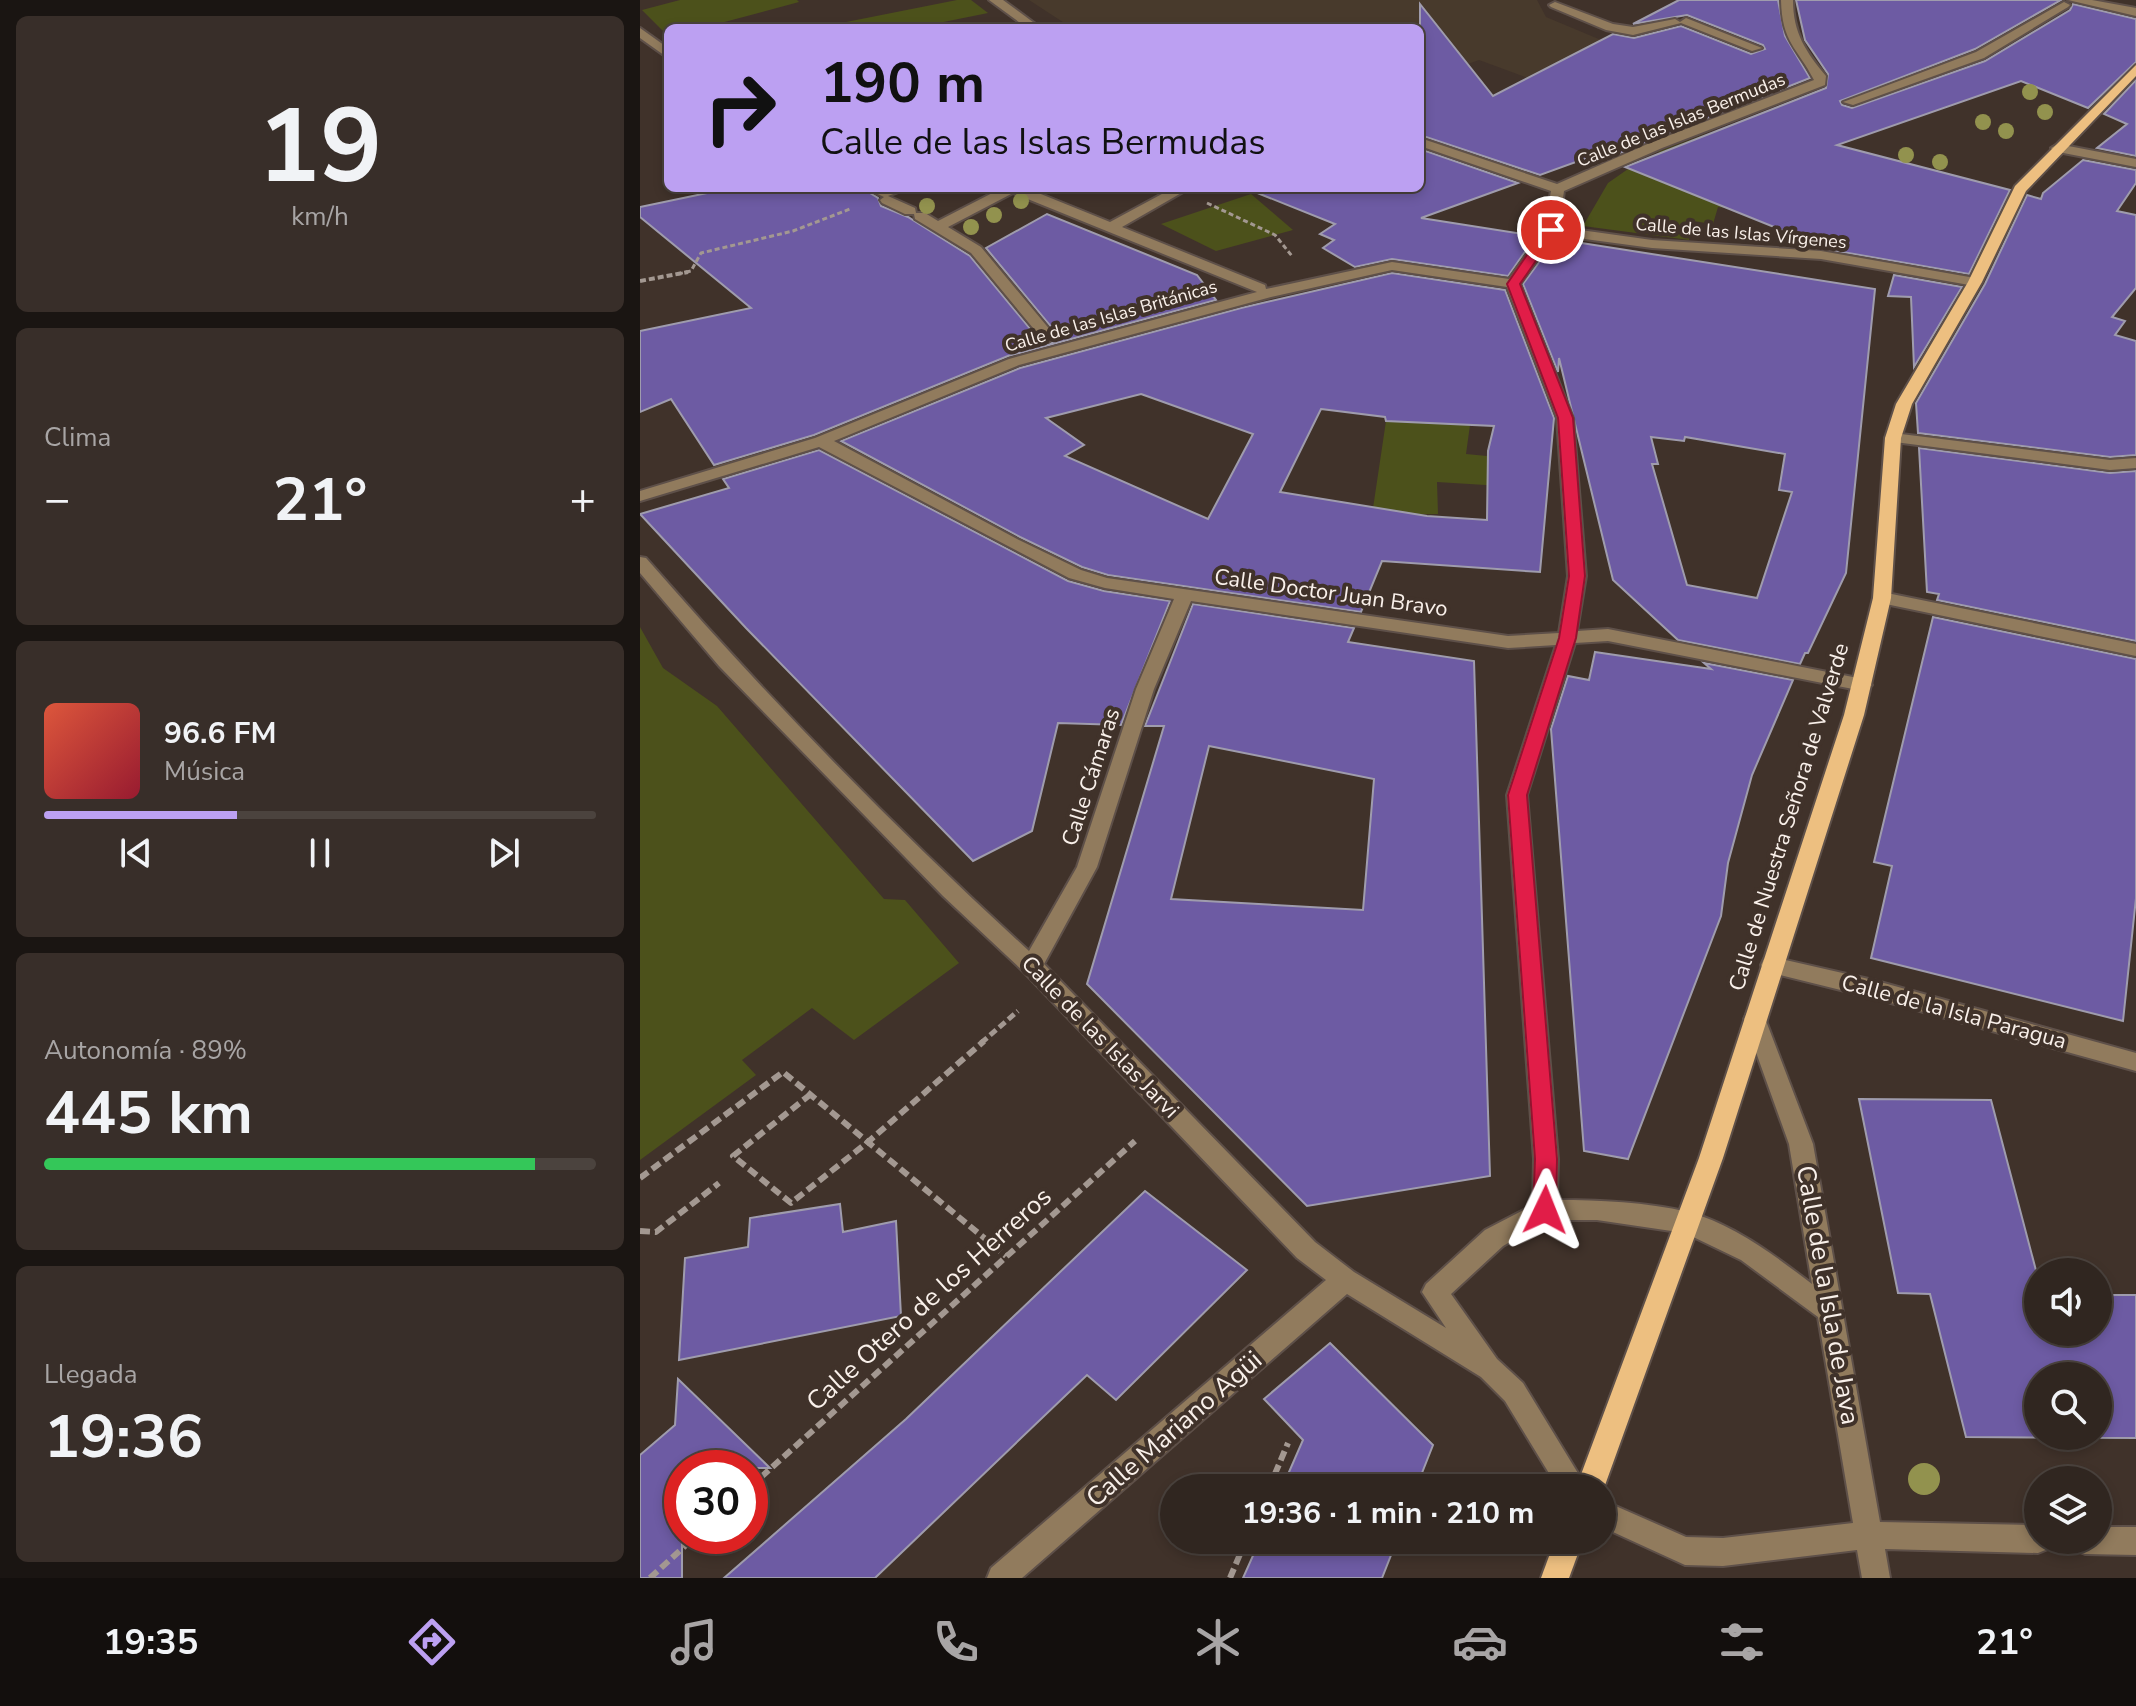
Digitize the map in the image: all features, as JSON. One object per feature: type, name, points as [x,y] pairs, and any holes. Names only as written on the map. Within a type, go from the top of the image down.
[{"type":"main road","name":"Calle de Nuestra Señora de Valverde","points":[[1595,1474],[1688,1223],[1863,685],[1882,598],[1893,438],[1904,404],[1975,282],[2020,189],[2136,69]]},
{"type":"main road","points":[[1555,1578],[1564,1554]]},
{"type":"street","points":[[995,0],[1029,24]]},
{"type":"street","name":"Calle de las Islas Bermudas","points":[[1513,284],[1551,230],[1558,189],[1657,145],[1821,82],[1820,76],[1793,44],[1787,1]]},
{"type":"street","points":[[1849,102],[1980,55],[2069,2],[2136,12]]},
{"type":"street","points":[[1555,5],[1610,27],[1633,31],[1681,22],[1756,48]]},
{"type":"street","points":[[640,32],[664,51]]},
{"type":"street","points":[[1424,143],[1558,189]]},
{"type":"street","points":[[2058,148],[2136,163]]},
{"type":"street","points":[[938,227],[1005,192]]},
{"type":"street","points":[[1023,192],[1260,288]]},
{"type":"street","points":[[1112,227],[1176,192]]},
{"type":"street","points":[[879,193],[976,250],[1048,337]]},
{"type":"street","name":"Calle de las Islas Vírgenes","points":[[1551,230],[1652,244],[1821,255],[1975,282]]},
{"type":"street","name":"Calle de las Islas Británicas","points":[[640,496],[821,441],[1014,362],[1269,293],[1373,268],[1408,266],[1513,284]]},
{"type":"street","points":[[1513,284],[1565,418],[1577,576],[1567,638],[1517,795],[1546,1159],[1545,1210]]},
{"type":"street","points":[[1893,438],[2110,465],[2136,463]]},
{"type":"street","name":"Calle Doctor Juan Bravo","points":[[821,441],[1075,574],[1105,583],[1508,642],[1608,635],[1863,685]]},
{"type":"street","name":"Calle de las Islas Jarvi","points":[[640,562],[726,662],[950,891],[1032,966],[1306,1250],[1345,1280],[1490,1369],[1514,1392],[1564,1474]]},
{"type":"street","name":"Calle Cámaras","points":[[1032,966],[1087,867],[1145,689],[1184,596]]},
{"type":"street","points":[[1882,598],[2136,650]]},
{"type":"street","name":"Calle de la Isla Paragua","points":[[1772,965],[1873,989],[2136,1062]]},
{"type":"street","name":"Calle de la Isla de Java","points":[[1755,1019],[1801,1144],[1876,1578]]},
{"type":"street","points":[[1490,1369],[1435,1292],[1494,1238],[1545,1210],[1597,1210],[1688,1223],[1750,1252],[1831,1312]]},
{"type":"street","name":"Calle Mariano Agüi","points":[[1001,1578],[1345,1280]]},
{"type":"street","points":[[1616,1519],[1685,1551],[1723,1552],[1870,1535],[2024,1539]]},
{"type":"street","points":[[2112,1541],[2136,1541]]},
{"type":"path","points":[[640,281],[691,271],[701,253],[793,231],[861,205]]},
{"type":"path","points":[[1215,206],[1275,235],[1300,266]]},
{"type":"path","points":[[811,1094],[733,1156],[791,1203],[868,1142],[1018,1011]]},
{"type":"path","points":[[640,1178],[783,1072],[1006,1256]]},
{"type":"path","name":"Calle Otero de los Herreros","points":[[768,1471],[1135,1141]]},
{"type":"path","points":[[640,1231],[656,1232],[719,1183]]},
{"type":"path","points":[[1275,1474],[1288,1443]]},
{"type":"path","points":[[650,1578],[676,1554]]},
{"type":"path","points":[[1230,1578],[1240,1554]]},
{"type":"shaded area","points":[[1029,0],[1537,0],[1546,17],[1601,40],[1528,78],[1479,60],[1440,74],[1424,37],[1424,24],[1066,24]]},
{"type":"green space","points":[[680,0],[799,2],[717,24],[664,24],[664,32],[642,10]]},
{"type":"green space","points":[[957,0],[971,0],[988,13],[934,24],[836,24]]},
{"type":"green space","points":[[1706,134],[1746,153],[1726,208],[1718,207],[1713,224],[1693,221],[1689,240],[1583,226],[1608,183],[1628,169],[1666,184],[1726,189],[1729,185],[1658,152]]},
{"type":"green space","points":[[1251,194],[1293,230],[1216,251],[1161,224]]},
{"type":"green space","points":[[1386,421],[1470,425],[1466,454],[1548,462],[1548,489],[1437,482],[1438,514],[1372,515]]},
{"type":"green space","points":[[640,627],[663,668],[717,706],[884,899],[905,900],[959,963],[854,1040],[812,1008],[742,1060],[756,1075],[640,1160]]},
{"type":"building","points":[[1679,0],[1778,0],[1785,36],[1810,78],[1605,159],[1595,155],[1540,175],[1424,136],[1424,24],[1420,24],[1420,4],[1493,96],[1613,34],[1634,38],[1681,26],[1751,54],[1765,49],[1763,45],[1687,15],[1633,24]]},
{"type":"building","points":[[1796,0],[2061,0],[1975,49],[1840,101],[1842,105],[1852,108],[1985,61],[2070,10],[2073,4],[2136,19],[2136,62],[2088,108],[2021,81],[1837,145],[2010,190],[1969,274],[1831,250],[1625,167],[1826,88],[1828,74],[1805,40]]},
{"type":"building","points":[[2136,80],[2136,156],[2097,148],[2127,124],[2104,114]]},
{"type":"building","points":[[1424,150],[1518,183],[1421,218],[1536,236],[1508,276],[1392,259],[1355,267],[1323,248],[1334,240],[1320,234],[1335,224],[1255,192],[1424,192]]},
{"type":"building","points":[[2083,160],[2136,170],[2136,183],[2117,211],[2136,215],[2136,288],[2112,317],[2125,321],[2115,335],[2136,341],[2136,455],[2110,457],[1918,433],[1916,403],[1985,284],[2027,195],[2041,199],[2043,193]]},
{"type":"building","points":[[712,192],[868,192],[878,198],[881,206],[908,217],[970,256],[1041,342],[1047,345],[1058,340],[1058,335],[986,248],[1047,214],[1197,275],[1216,300],[1008,356],[814,435],[714,465],[671,399],[640,412],[640,331],[751,308],[640,217],[640,207]]},
{"type":"building","points":[[1556,239],[1875,289],[1846,573],[1800,664],[1678,640],[1613,580],[1559,358],[1558,372],[1523,284]],"holes":[[[1651,437],[1684,441],[1685,437],[1785,454],[1779,490],[1792,492],[1757,598],[1687,585],[1652,464],[1658,464]]]},
{"type":"building","points":[[1392,273],[1505,290],[1554,418],[1540,572],[1382,561],[1361,612],[1108,575],[1082,567],[1020,537],[841,441],[1020,368],[1241,308]],"holes":[[[1141,394],[1253,434],[1208,519],[1065,456],[1084,445],[1046,418]],[[1321,409],[1385,417],[1386,421],[1494,426],[1488,451],[1487,520],[1427,516],[1280,492]]]},
{"type":"building","points":[[1894,275],[1962,287],[1914,367],[1911,297],[1888,296]]},
{"type":"building","points":[[1919,448],[2110,473],[2136,471],[2136,641],[1937,600],[1939,594],[1927,592]]},
{"type":"building","points":[[819,450],[1068,581],[1104,591],[1170,601],[1121,725],[1058,723],[1032,831],[973,861],[746,628],[640,514],[729,488],[723,479]]},
{"type":"building","points":[[1193,604],[1354,628],[1348,642],[1474,661],[1490,1176],[1307,1206],[1087,984],[1164,726],[1145,726]],"holes":[[[1209,746],[1374,779],[1363,910],[1171,899]]]},
{"type":"building","points":[[1933,617],[2136,659],[2136,898],[2123,1021],[1871,958],[1892,866],[1874,862]]},
{"type":"building","points":[[1595,652],[1711,669],[1704,663],[1793,680],[1752,775],[1728,863],[1721,916],[1628,1159],[1584,1151],[1551,729],[1568,676],[1589,680]]},
{"type":"building","points":[[1859,1099],[1991,1100],[2033,1258],[2024,1258],[2024,1346],[2112,1346],[2112,1295],[2136,1295],[2136,1438],[2112,1438],[2112,1362],[2024,1362],[2024,1437],[1966,1437],[1930,1294],[1898,1293]]},
{"type":"building","points":[[1145,1191],[1247,1270],[1116,1400],[1087,1375],[875,1578],[724,1578],[751,1554],[768,1554],[768,1540],[906,1419]]},
{"type":"building","points":[[840,1204],[843,1232],[896,1221],[901,1316],[679,1360],[685,1258],[748,1247],[750,1218]]},
{"type":"building","points":[[1330,1343],[1433,1445],[1422,1474],[1288,1474],[1303,1440],[1264,1399]]},
{"type":"building","points":[[678,1379],[751,1450],[664,1450],[664,1554],[682,1554],[682,1578],[640,1578],[640,1455],[675,1425]]},
{"type":"building","points":[[1254,1554],[1391,1554],[1382,1578],[1243,1578]]},
{"type":"route","points":[[1545,1210],[1546,1159],[1517,795],[1567,638],[1577,576],[1565,418],[1513,284],[1551,230]]}]
